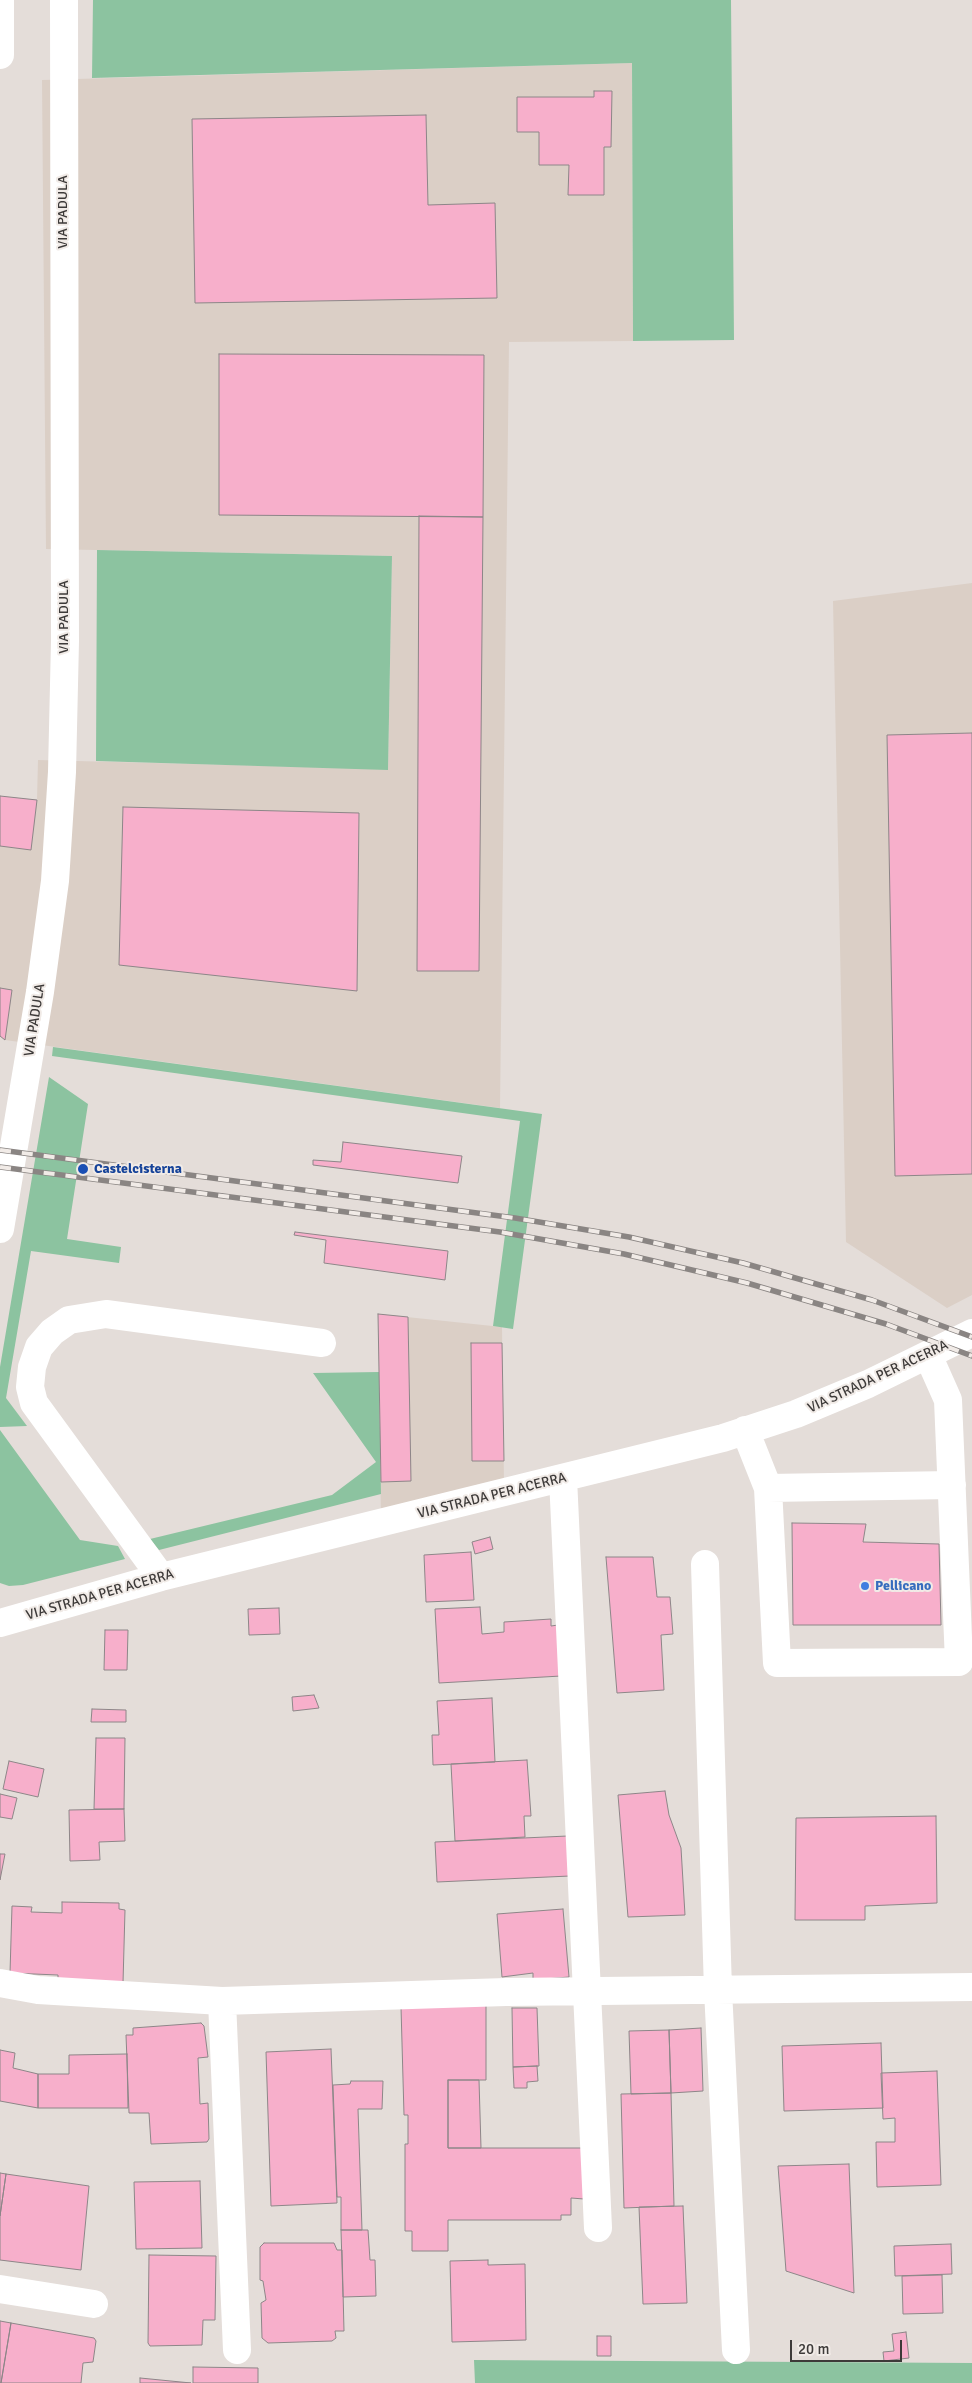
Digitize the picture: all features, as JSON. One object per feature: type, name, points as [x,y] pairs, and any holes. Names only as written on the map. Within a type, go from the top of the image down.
[{"type":"street","points":[[0,0],[0,55]]},
{"type":"street","name":"VIA PADULA","points":[[0,1229],[45,955],[55,881],[62,772],[65,641],[64,0]]},
{"type":"street","points":[[161,1577],[34,1403],[30,1386],[32,1367],[39,1347],[52,1332],[69,1320],[106,1314],[322,1343]]},
{"type":"street","name":"VIA STRADA PER ACERRA","points":[[0,1623],[161,1577],[563,1478],[745,1430],[796,1414],[928,1355],[972,1333]]},
{"type":"street","points":[[745,1430],[768,1488],[777,1664],[959,1662],[948,1400],[928,1355]]},
{"type":"street","points":[[563,1478],[598,2228]]},
{"type":"street","points":[[768,1488],[952,1485]]},
{"type":"street","points":[[705,1564],[718,1990],[736,2350]]},
{"type":"street","points":[[0,1983],[38,1990],[222,2002],[586,1990],[972,1987]]},
{"type":"street","points":[[222,2002],[237,2350]]},
{"type":"street","points":[[0,2289],[94,2304]]},
{"type":"shaded area","points":[[632,63],[633,341],[509,342],[500,1108],[5,1040],[0,1036],[0,796],[37,800],[38,760],[388,769],[392,556],[46,549],[42,80]]},
{"type":"shaded area","points":[[972,583],[972,1295],[947,1308],[846,1242],[833,601]]},
{"type":"shaded area","points":[[378,1314],[502,1327],[504,1484],[381,1519]]},
{"type":"green space","points":[[93,0],[731,0],[734,340],[633,341],[632,63],[92,78]]},
{"type":"green space","points":[[97,550],[392,556],[388,770],[96,761]]},
{"type":"green space","points":[[53,1047],[542,1114],[513,1329],[493,1326],[520,1121],[52,1056]]},
{"type":"green space","points":[[49,1077],[88,1104],[67,1239],[121,1247],[119,1263],[31,1251],[6,1398],[27,1426],[0,1427],[0,1367]]},
{"type":"green space","points":[[379,1372],[381,1494],[159,1550],[150,1539],[332,1495],[376,1462],[313,1373]]},
{"type":"green space","points":[[0,1430],[80,1540],[118,1546],[125,1559],[23,1585],[9,1586],[0,1583]]},
{"type":"green space","points":[[474,2360],[972,2363],[972,2383],[475,2383]]},
{"type":"building","points":[[594,91],[612,91],[611,147],[604,147],[604,195],[568,195],[569,165],[539,165],[539,132],[517,132],[517,97],[594,97]]},
{"type":"building","points":[[426,115],[428,205],[495,203],[497,298],[195,303],[192,119]]},
{"type":"building","points":[[219,354],[484,355],[483,517],[219,515]]},
{"type":"building","points":[[419,516],[483,517],[479,971],[417,971]]},
{"type":"building","points":[[972,733],[972,1174],[895,1176],[887,735]]},
{"type":"building","points":[[0,796],[37,800],[31,850],[0,846]]},
{"type":"building","points":[[123,807],[359,813],[357,991],[119,965]]},
{"type":"building","points":[[0,988],[12,990],[5,1040],[0,1036]]},
{"type":"building","points":[[343,1142],[462,1156],[458,1183],[313,1165],[313,1160],[341,1162]]},
{"type":"building","points":[[295,1232],[448,1251],[445,1280],[324,1263],[326,1240],[294,1235]]},
{"type":"building","points":[[378,1314],[408,1317],[411,1481],[381,1482]]},
{"type":"building","points":[[471,1343],[502,1343],[504,1461],[472,1461]]},
{"type":"building","points":[[792,1523],[866,1524],[863,1542],[939,1544],[941,1625],[793,1625]]},
{"type":"building","points":[[490,1537],[493,1549],[475,1554],[472,1542]]},
{"type":"building","points":[[471,1552],[474,1600],[426,1602],[424,1555]]},
{"type":"building","points":[[606,1557],[653,1557],[657,1597],[670,1597],[673,1634],[661,1635],[664,1690],[617,1693]]},
{"type":"building","points":[[480,1607],[482,1634],[504,1632],[504,1622],[551,1619],[551,1626],[558,1625],[561,1676],[439,1683],[435,1609]]},
{"type":"building","points":[[279,1608],[280,1634],[249,1635],[248,1609]]},
{"type":"building","points":[[105,1630],[128,1630],[127,1670],[104,1670]]},
{"type":"building","points":[[314,1695],[319,1708],[293,1711],[292,1697]]},
{"type":"building","points":[[492,1698],[495,1762],[433,1765],[432,1735],[439,1735],[437,1701]]},
{"type":"building","points":[[92,1709],[126,1710],[126,1722],[91,1722]]},
{"type":"building","points":[[96,1738],[125,1738],[124,1809],[94,1809]]},
{"type":"building","points":[[527,1760],[531,1816],[524,1816],[525,1837],[455,1841],[451,1764]]},
{"type":"building","points":[[9,1761],[44,1769],[38,1797],[3,1789]]},
{"type":"building","points":[[665,1791],[669,1815],[681,1848],[685,1915],[628,1917],[618,1795]]},
{"type":"building","points":[[0,1794],[17,1798],[12,1819],[0,1817]]},
{"type":"building","points":[[124,1809],[125,1841],[99,1842],[100,1860],[70,1861],[69,1810]]},
{"type":"building","points":[[936,1816],[937,1903],[865,1906],[865,1920],[795,1920],[796,1818]]},
{"type":"building","points":[[568,1836],[570,1876],[437,1882],[435,1842]]},
{"type":"building","points":[[0,1854],[5,1854],[0,1880]]},
{"type":"building","points":[[62,1902],[119,1903],[119,1909],[125,1910],[123,1983],[58,1982],[58,1975],[10,1973],[12,1906],[32,1907],[31,1912],[62,1913]]},
{"type":"building","points":[[563,1909],[569,1977],[533,1980],[533,1973],[502,1977],[497,1914]]},
{"type":"building","points":[[486,2002],[486,2080],[448,2080],[448,2148],[582,2148],[584,2199],[571,2198],[571,2215],[561,2215],[561,2220],[448,2220],[448,2251],[412,2251],[412,2231],[405,2231],[405,2144],[408,2144],[408,2115],[404,2115],[401,2007]]},
{"type":"building","points":[[512,2008],[537,2008],[539,2066],[513,2067]]},
{"type":"building","points":[[201,2023],[204,2026],[208,2057],[198,2058],[200,2104],[208,2103],[209,2139],[207,2142],[151,2144],[149,2113],[129,2113],[126,2035],[133,2035],[133,2028]]},
{"type":"building","points":[[701,2028],[703,2091],[671,2093],[669,2030]]},
{"type":"building","points":[[669,2030],[671,2093],[631,2094],[629,2031]]},
{"type":"building","points":[[881,2043],[883,2108],[784,2111],[782,2046]]},
{"type":"building","points":[[331,2049],[337,2203],[271,2206],[266,2052]]},
{"type":"building","points":[[0,2050],[15,2053],[13,2068],[38,2074],[38,2108],[0,2101]]},
{"type":"building","points":[[127,2054],[128,2108],[38,2108],[38,2074],[69,2074],[69,2055]]},
{"type":"building","points":[[537,2066],[538,2081],[527,2082],[527,2088],[514,2088],[513,2067]]},
{"type":"building","points":[[937,2071],[941,2185],[877,2187],[876,2142],[895,2142],[895,2118],[883,2119],[881,2073]]},
{"type":"building","points":[[448,2080],[479,2080],[481,2148],[448,2148]]},
{"type":"building","points":[[351,2081],[383,2081],[382,2109],[358,2109],[362,2230],[341,2230],[341,2197],[337,2197],[333,2085],[350,2084]]},
{"type":"building","points":[[671,2093],[674,2206],[624,2208],[621,2094]]},
{"type":"building","points":[[849,2164],[854,2293],[786,2271],[778,2166]]},
{"type":"building","points":[[0,2173],[6,2174],[0,2216]]},
{"type":"building","points":[[6,2174],[89,2186],[81,2270],[0,2260],[0,2216]]},
{"type":"building","points":[[200,2181],[202,2248],[136,2249],[134,2182]]},
{"type":"building","points":[[683,2206],[687,2303],[643,2304],[639,2207]]},
{"type":"building","points":[[341,2230],[368,2230],[370,2260],[375,2260],[376,2296],[343,2297]]},
{"type":"building","points":[[264,2243],[334,2243],[337,2250],[342,2250],[344,2331],[335,2331],[336,2338],[332,2341],[268,2343],[262,2338],[261,2303],[266,2300],[263,2281],[260,2280],[260,2247]]},
{"type":"building","points":[[951,2244],[952,2274],[895,2276],[894,2246]]},
{"type":"building","points":[[149,2255],[216,2256],[215,2320],[203,2320],[202,2345],[150,2346],[148,2343]]},
{"type":"building","points":[[488,2260],[488,2265],[525,2264],[526,2340],[452,2342],[450,2261]]},
{"type":"building","points":[[942,2275],[943,2313],[903,2314],[902,2276]]},
{"type":"building","points":[[0,2321],[11,2323],[1,2383],[0,2383]]},
{"type":"building","points":[[11,2323],[94,2338],[96,2341],[93,2362],[83,2363],[81,2383],[1,2383]]},
{"type":"building","points":[[906,2332],[909,2358],[884,2361],[883,2352],[894,2351],[892,2334]]},
{"type":"building","points":[[597,2336],[611,2336],[611,2356],[597,2356]]},
{"type":"building","points":[[193,2367],[258,2368],[258,2383],[193,2383]]},
{"type":"building","points":[[140,2378],[191,2383],[140,2383]]},
{"type":"railway","points":[[0,1150],[515,1218],[629,1237],[743,1263],[872,1300],[972,1337]]},
{"type":"railway","points":[[0,1167],[500,1232],[624,1254],[747,1283],[886,1324],[972,1356]]},
{"type":"place","name":"Castelcisterna","points":[[83,1169]]},
{"type":"place","name":"Pellicano","points":[[865,1586]]}]
